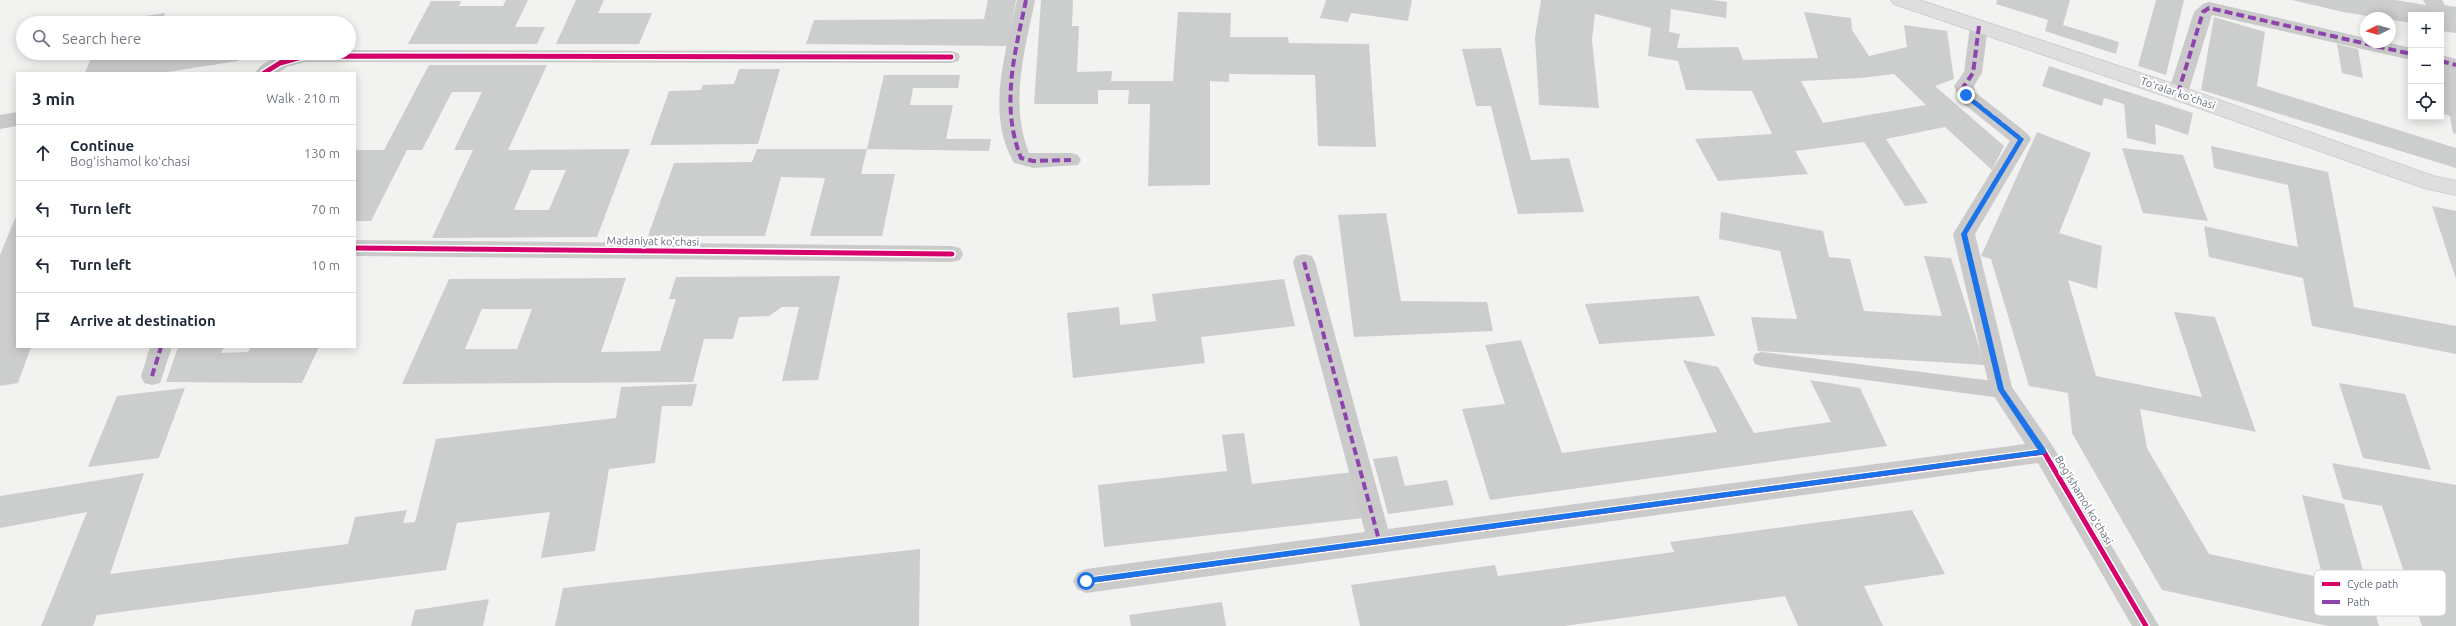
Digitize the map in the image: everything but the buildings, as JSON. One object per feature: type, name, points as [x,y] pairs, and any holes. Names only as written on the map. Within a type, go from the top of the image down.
[{"type":"street","points":[[1026,0],[1012,80],[1010,125],[1014,144],[1022,158],[1033,161],[1070,160]]},
{"type":"street","name":"Toʻralar koʻchasi","points":[[1900,0],[2178,93],[2431,183],[2456,188]]},
{"type":"street","points":[[2178,93],[2203,12],[2209,8],[2408,53]]},
{"type":"street","points":[[1979,26],[1973,73],[1964,86],[1966,95],[2021,139],[1964,234],[2001,390],[2044,452]]},
{"type":"street","points":[[356,56],[951,57]]},
{"type":"street","points":[[266,72],[280,63],[291,60]]},
{"type":"street","points":[[2444,62],[2456,65]]},
{"type":"street","points":[[0,122],[16,119]]},
{"type":"street","name":"Madaniyat ko'chasi","points":[[356,248],[952,254]]},
{"type":"street","points":[[1304,262],[1379,540]]},
{"type":"street","points":[[152,376],[161,348]]},
{"type":"street","name":"Bogʻishamol koʻchasi","points":[[1086,581],[1379,540],[2044,452],[2146,626]]},
{"type":"lane","points":[[1762,359],[2001,390]]},
{"type":"marked path","points":[[1026,0],[1014,59],[1009,100],[1010,120],[1014,140],[1021,158],[1033,161],[1071,160]]},
{"type":"marked path","points":[[2178,93],[2203,12],[2209,8],[2408,53]]},
{"type":"marked path","points":[[1979,26],[1973,73],[1964,86],[1966,95],[2021,139],[1964,234],[2001,390],[2044,452]]},
{"type":"marked path","points":[[2444,62],[2456,65]]},
{"type":"marked path","points":[[1304,262],[1379,540]]},
{"type":"marked path","points":[[152,376],[161,348]]},
{"type":"cycle path","points":[[356,56],[951,57]]},
{"type":"cycle path","points":[[266,72],[280,63],[291,60]]},
{"type":"cycle path","points":[[356,248],[952,254]]},
{"type":"cycle path","points":[[1086,581],[2044,452],[2146,626]]},
{"type":"route","points":[[1086,581],[1379,540],[2044,452],[2001,390],[1964,234],[2021,139],[1966,95]]}]
